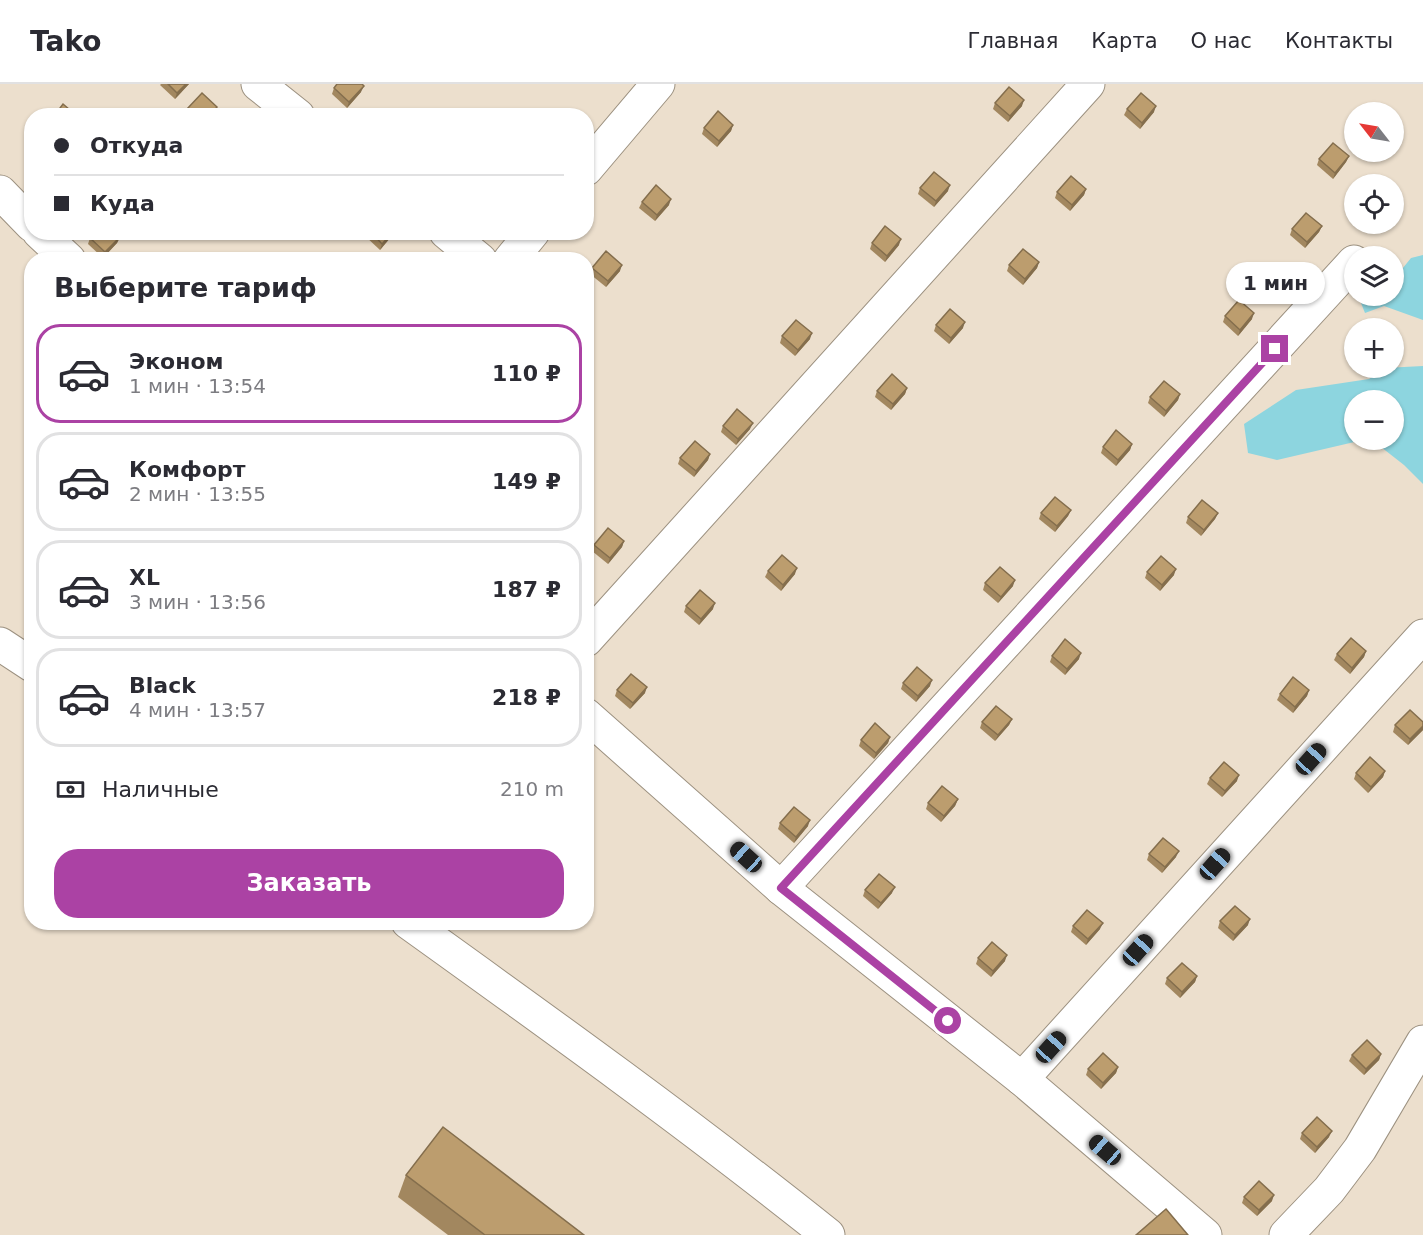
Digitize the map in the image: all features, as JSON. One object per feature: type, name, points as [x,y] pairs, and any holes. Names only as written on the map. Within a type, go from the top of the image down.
[{"type":"street","points":[[258,84],[288,108]]},
{"type":"street","points":[[594,159],[657,84]]},
{"type":"street","points":[[594,631],[1089,84]]},
{"type":"street","points":[[0,192],[24,217]]},
{"type":"street","points":[[48,240],[60,252]]},
{"type":"street","points":[[456,240],[470,252]]},
{"type":"street","points":[[517,252],[526,240]]},
{"type":"street","points":[[781,888],[1344,273]]},
{"type":"street","points":[[1022,1079],[1423,636]]},
{"type":"street","points":[[0,644],[24,660]]},
{"type":"street","points":[[594,722],[781,888],[1022,1079],[1205,1235]]},
{"type":"street","points":[[419,930],[612,1069],[828,1235]]},
{"type":"street","points":[[1286,1235],[1329,1190],[1360,1149],[1423,1041]]},
{"type":"water","points":[[1423,255],[1423,320],[1384,306],[1404,306],[1404,267],[1411,258]]},
{"type":"water","points":[[1362,306],[1384,306],[1365,313]]},
{"type":"water","points":[[1423,366],[1423,484],[1385,450],[1404,450],[1404,390],[1344,390],[1344,444],[1277,460],[1248,453],[1244,424],[1296,390],[1370,378],[1404,378],[1404,367]]},
{"type":"building","points":[[168,84],[186,84],[177,93]]},
{"type":"building","points":[[337,84],[362,84],[364,86],[349,102],[334,88]]},
{"type":"building","points":[[1009,87],[1024,100],[1010,116],[995,103]]},
{"type":"building","points":[[202,93],[217,107],[216,108],[188,108]]},
{"type":"building","points":[[1141,93],[1156,106],[1142,123],[1127,109]]},
{"type":"building","points":[[718,111],[733,125],[719,141],[704,128]]},
{"type":"building","points":[[1333,143],[1344,152],[1344,162],[1335,173],[1319,159]]},
{"type":"building","points":[[934,172],[950,185],[936,201],[920,188]]},
{"type":"building","points":[[1071,176],[1086,189],[1072,205],[1057,192]]},
{"type":"building","points":[[656,185],[671,199],[657,215],[642,202]]},
{"type":"building","points":[[1306,213],[1322,226],[1307,242],[1292,229]]},
{"type":"building","points":[[885,226],[901,239],[887,256],[872,243]]},
{"type":"building","points":[[92,240],[117,240],[105,252]]},
{"type":"building","points":[[1023,249],[1039,262],[1025,279],[1009,265]]},
{"type":"building","points":[[606,251],[622,265],[608,281],[594,270],[594,266]]},
{"type":"building","points":[[1239,300],[1254,313],[1240,330],[1225,316]]},
{"type":"building","points":[[950,309],[965,322],[951,338],[936,325]]},
{"type":"building","points":[[796,320],[812,333],[798,350],[782,336]]},
{"type":"building","points":[[892,374],[907,388],[893,404],[877,391]]},
{"type":"building","points":[[1164,381],[1180,394],[1166,411],[1150,397]]},
{"type":"building","points":[[737,409],[753,423],[738,439],[723,426]]},
{"type":"building","points":[[1116,430],[1132,444],[1118,460],[1103,447]]},
{"type":"building","points":[[695,441],[710,454],[696,471],[680,458]]},
{"type":"building","points":[[1055,497],[1071,510],[1057,526],[1041,513]]},
{"type":"building","points":[[1202,500],[1218,513],[1204,530],[1188,517]]},
{"type":"building","points":[[608,528],[624,541],[610,558],[594,545]]},
{"type":"building","points":[[782,555],[797,568],[783,585],[768,571]]},
{"type":"building","points":[[1161,556],[1176,569],[1162,585],[1147,572]]},
{"type":"building","points":[[1000,567],[1015,580],[1001,597],[985,583]]},
{"type":"building","points":[[700,590],[715,603],[701,619],[686,606]]},
{"type":"building","points":[[1351,638],[1366,651],[1352,668],[1337,654]]},
{"type":"building","points":[[1065,639],[1081,653],[1067,669],[1052,656]]},
{"type":"building","points":[[917,667],[932,680],[918,696],[903,683]]},
{"type":"building","points":[[631,674],[647,687],[633,703],[617,690]]},
{"type":"building","points":[[1293,677],[1309,690],[1295,707],[1280,694]]},
{"type":"building","points":[[996,706],[1012,719],[998,735],[982,722]]},
{"type":"building","points":[[1410,710],[1423,722],[1423,726],[1410,739],[1395,725]]},
{"type":"building","points":[[875,723],[890,737],[876,753],[861,740]]},
{"type":"building","points":[[1370,757],[1385,771],[1371,787],[1356,773]]},
{"type":"building","points":[[1224,762],[1239,775],[1225,791],[1210,778]]},
{"type":"building","points":[[942,786],[958,799],[944,816],[928,803]]},
{"type":"building","points":[[794,807],[810,820],[796,837],[780,823]]},
{"type":"building","points":[[1163,838],[1179,851],[1165,867],[1149,854]]},
{"type":"building","points":[[879,874],[895,887],[881,903],[865,890]]},
{"type":"building","points":[[1235,906],[1250,919],[1235,935],[1220,921]]},
{"type":"building","points":[[1087,910],[1103,923],[1088,939],[1073,926]]},
{"type":"building","points":[[992,942],[1007,955],[993,971],[978,958]]},
{"type":"building","points":[[1182,963],[1197,976],[1182,992],[1167,978]]},
{"type":"building","points":[[1367,1040],[1381,1054],[1366,1069],[1352,1055]]},
{"type":"building","points":[[1103,1053],[1118,1067],[1103,1083],[1088,1069]]},
{"type":"building","points":[[1317,1117],[1332,1131],[1317,1147],[1302,1133]]},
{"type":"building","points":[[443,1127],[584,1235],[485,1235],[406,1175]]},
{"type":"building","points":[[1259,1181],[1274,1195],[1259,1210],[1244,1197]]},
{"type":"building","points":[[1166,1209],[1188,1235],[1136,1235]]},
{"type":"route","points":[[948,1021],[781,888],[1275,349]]}]
